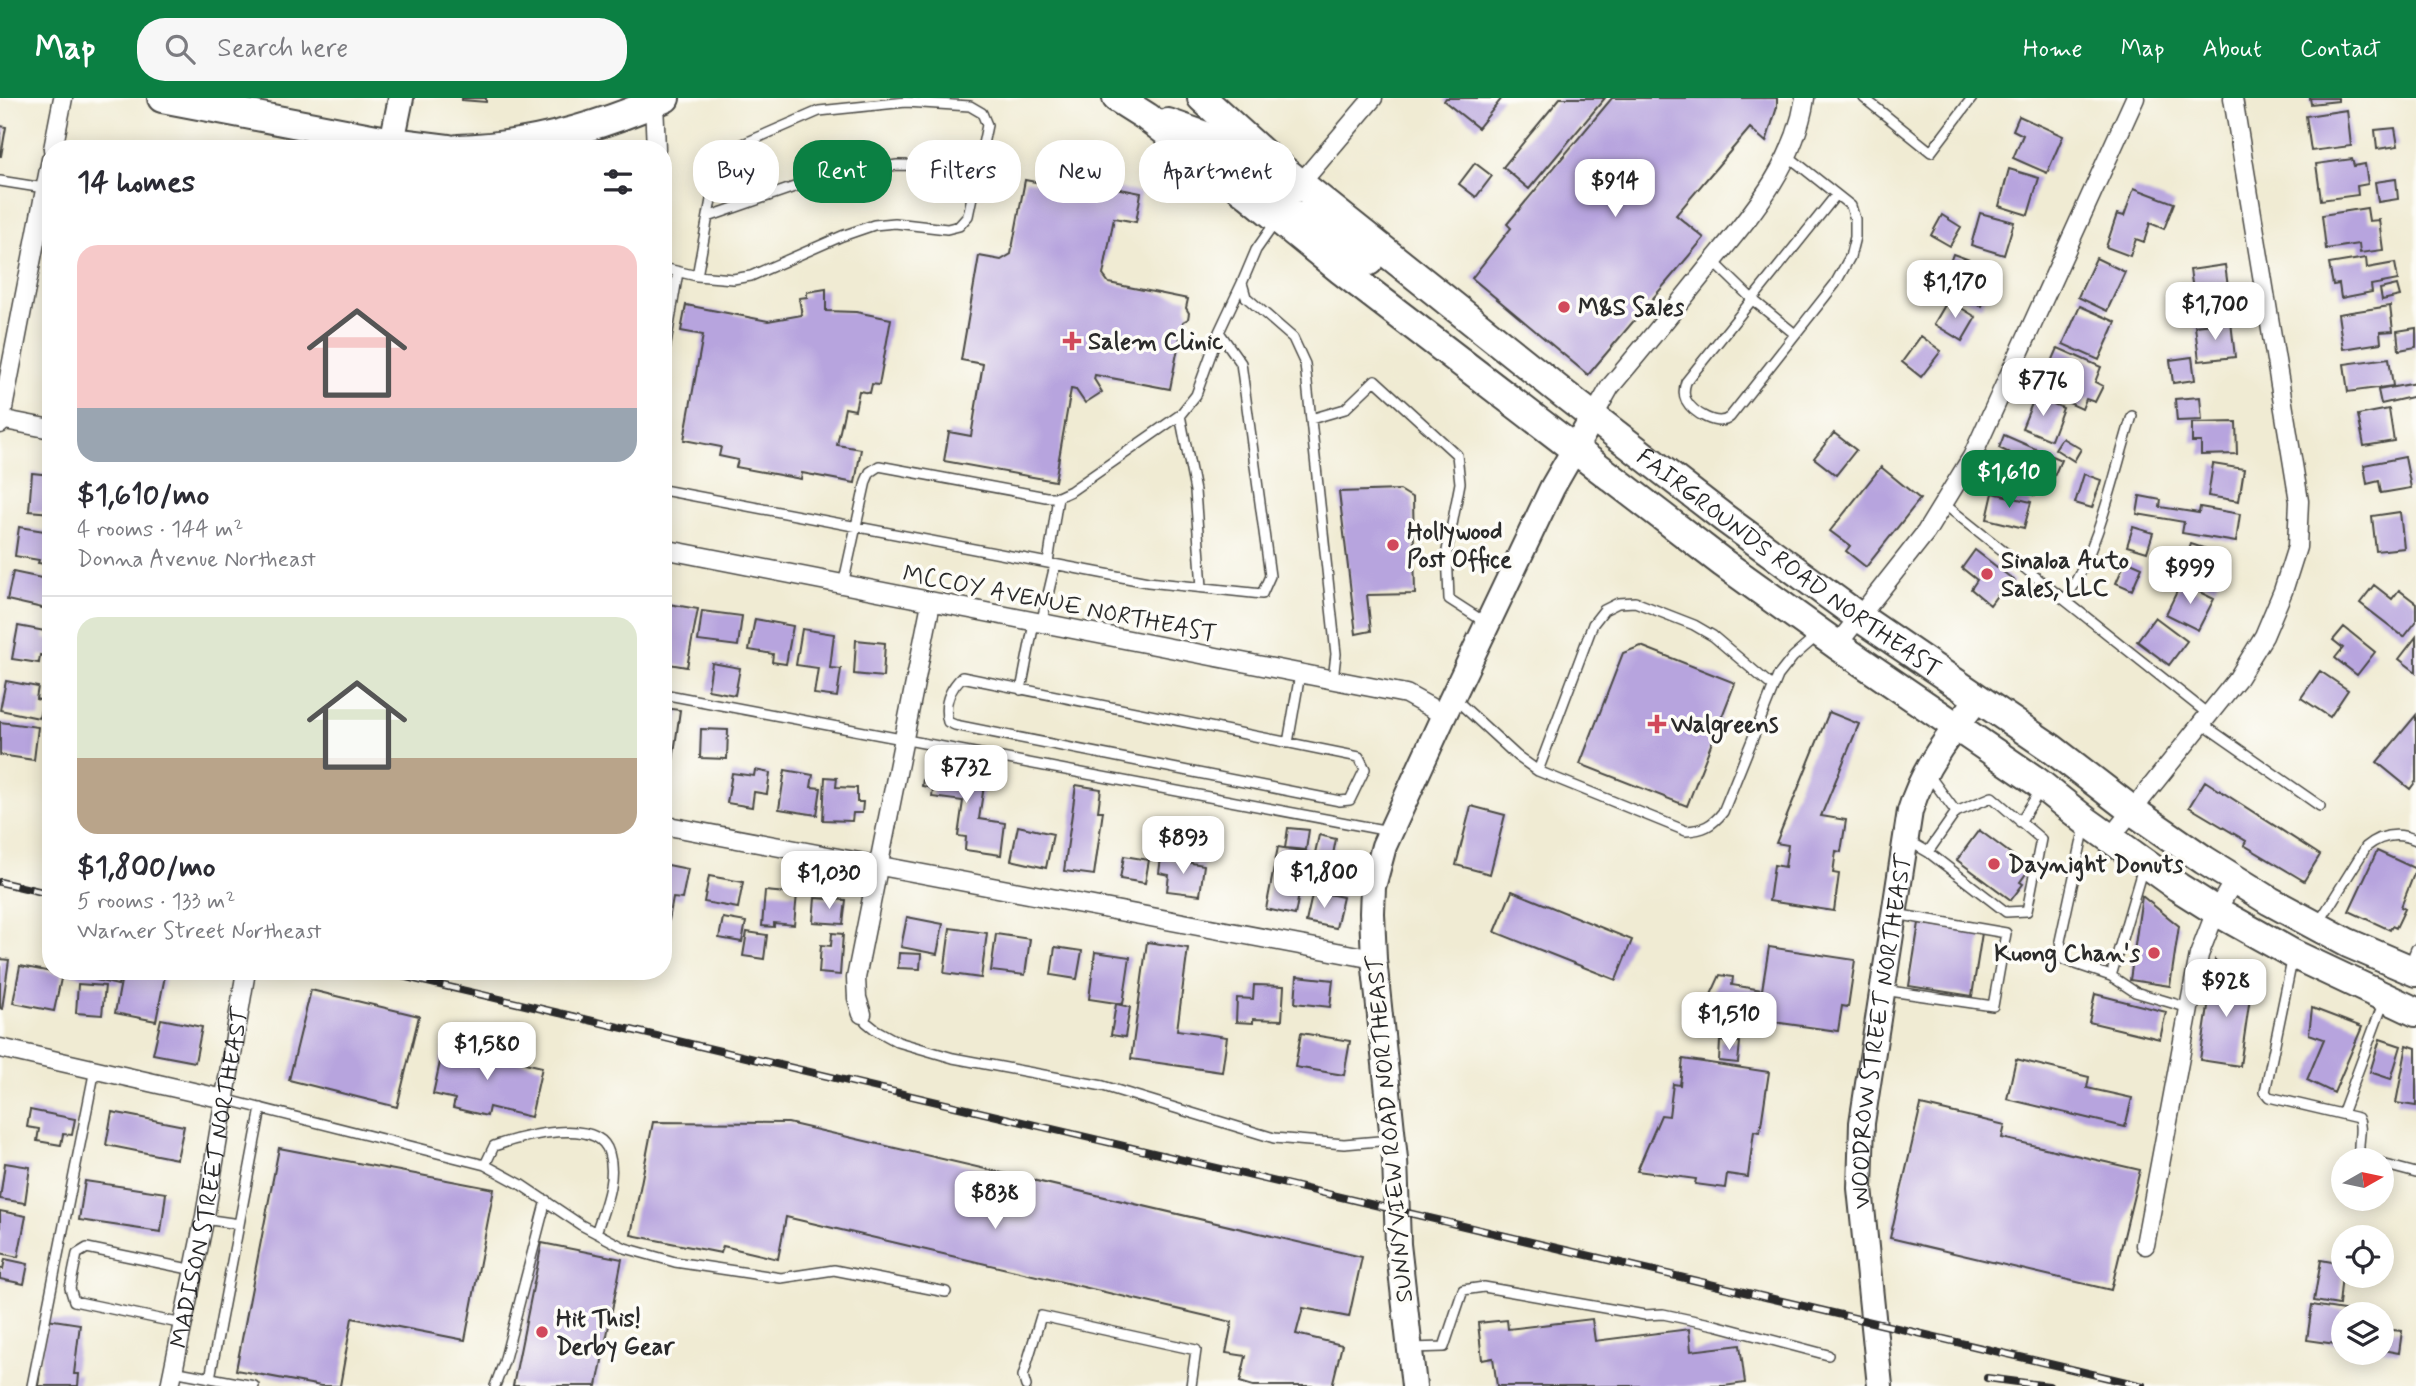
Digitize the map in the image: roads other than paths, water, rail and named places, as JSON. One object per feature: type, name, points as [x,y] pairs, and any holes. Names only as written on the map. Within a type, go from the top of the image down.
[{"type":"main road","points":[[162,98],[232,104],[372,140]]},
{"type":"main road","points":[[393,140],[401,98]]},
{"type":"main road","points":[[1117,98],[1147,117],[1205,136],[1281,191],[1294,189],[1300,184]]},
{"type":"main road","name":"FAIRGROUNDS ROAD NORTHEAST","points":[[1202,98],[1300,184],[1593,417],[1859,617],[2062,756],[2133,811],[2204,860],[2270,901],[2348,943],[2413,963]]},
{"type":"main road","points":[[537,140],[618,117],[659,100]]},
{"type":"main road","name":"FAIRGROUNDS ROAD NORTHEAST","points":[[1147,117],[1723,563],[2043,787],[2144,863],[2216,911],[2293,954],[2416,1013]]},
{"type":"main road","points":[[1278,219],[1296,215],[1307,217],[1384,270],[1417,277]]},
{"type":"main road","name":"SUNNYVIEW ROAD NORTHEAST","points":[[1414,1386],[1398,1244],[1393,1140],[1374,959],[1373,887],[1384,846],[1448,706],[1552,488],[1593,417]]},
{"type":"main road","name":"WOODROW STREET NORTHEAST","points":[[1880,1386],[1860,1188],[1861,1123],[1904,838],[1918,785],[1956,726],[1979,698]]},
{"type":"street","points":[[55,140],[64,98]]},
{"type":"street","points":[[1300,184],[1373,98]]},
{"type":"street","points":[[1593,417],[1611,387],[1764,198],[1797,135],[1805,98]]},
{"type":"street","points":[[1828,639],[1859,617],[1926,532],[1972,457],[2135,98]]},
{"type":"street","points":[[2110,838],[2238,678],[2264,636],[2283,591],[2297,547],[2299,501],[2233,98]]},
{"type":"street","points":[[657,140],[659,100]]},
{"type":"street","points":[[42,199],[0,421],[42,428]]},
{"type":"street","name":"MCCOY AVENUE NORTHEAST","points":[[672,551],[1406,694],[1448,706]]},
{"type":"street","points":[[862,1014],[857,998],[856,978],[931,603]]},
{"type":"street","points":[[672,827],[1374,959]]},
{"type":"street","points":[[2145,1245],[2199,955],[2216,911],[2235,879]]},
{"type":"street","name":"MADISON STREET NORTHEAST","points":[[172,1379],[204,1219],[245,980]]},
{"type":"street","points":[[0,1048],[225,1099]]},
{"type":"lane","points":[[1864,98],[1931,152],[1972,98]]},
{"type":"lane","points":[[697,276],[717,167],[727,151],[819,111],[906,102],[970,106],[982,113],[987,125],[984,140]]},
{"type":"lane","points":[[1788,156],[1851,206],[1855,228],[1850,257],[1835,284],[1725,422],[1711,420],[1688,403],[1684,390],[1686,382],[1836,195]]},
{"type":"lane","points":[[708,217],[826,176],[906,165]]},
{"type":"lane","points":[[0,181],[42,188]]},
{"type":"lane","points":[[672,270],[733,279],[751,276],[874,225],[895,223],[947,229],[959,226],[968,216],[971,203]]},
{"type":"lane","points":[[843,585],[866,481],[870,472],[879,466],[1058,497],[1071,491],[1180,415],[1196,395],[1219,332],[1256,250],[1278,219]]},
{"type":"lane","points":[[1713,261],[1753,300],[1795,334]]},
{"type":"lane","points":[[672,308],[678,272]]},
{"type":"lane","points":[[1242,283],[1246,298],[1293,338],[1305,364],[1336,654],[1333,680]]},
{"type":"lane","points":[[672,492],[1148,582],[1262,594],[1270,576],[1241,363],[1219,332]]},
{"type":"lane","points":[[1311,419],[1345,410],[1375,380],[1457,455],[1460,483],[1447,551],[1449,599],[1488,624]]},
{"type":"lane","points":[[1180,415],[1195,491],[1202,587]]},
{"type":"lane","points":[[2065,600],[2077,582],[2092,546],[2132,416]]},
{"type":"lane","points":[[1021,690],[1051,564],[1058,497]]},
{"type":"lane","points":[[1944,503],[2065,600],[2205,719],[2320,806]]},
{"type":"lane","points":[[1538,771],[1593,624],[1604,610],[1618,603],[1635,602],[1694,625],[1713,636],[1772,686]]},
{"type":"lane","points":[[1448,706],[1538,771],[1686,831],[1700,830],[1713,824],[1723,813],[1772,686],[1793,657],[1828,639]]},
{"type":"lane","points":[[1288,743],[1300,674]]},
{"type":"lane","points":[[962,677],[1021,690],[1359,757],[1365,769],[1350,800],[1340,801],[948,722],[945,712],[947,700],[953,686],[962,677]]},
{"type":"lane","points":[[672,696],[1391,832]]},
{"type":"lane","points":[[1925,771],[1956,812]]},
{"type":"lane","points":[[2020,822],[2043,787]]},
{"type":"lane","points":[[1904,838],[1928,852],[2006,912],[2027,911],[2041,839],[1992,797],[1956,812],[1928,852]]},
{"type":"lane","points":[[2086,821],[2060,941],[2064,960],[2111,976],[2135,992],[2189,1009]]},
{"type":"lane","points":[[2317,925],[2367,847],[2377,838],[2405,835],[2416,840]]},
{"type":"lane","points":[[2111,976],[2144,863]]},
{"type":"lane","points":[[1882,990],[1993,1006],[2006,933],[1893,914]]},
{"type":"lane","points":[[2293,954],[2265,1092],[2269,1097],[2358,1118],[2361,1122],[2357,1148]]},
{"type":"lane","points":[[2342,1114],[2385,999]]},
{"type":"lane","points":[[862,1014],[866,1022],[876,1030],[898,1042],[953,1058],[1103,1086],[1274,1138],[1344,1144],[1393,1140]]},
{"type":"lane","points":[[32,1386],[95,1069]]},
{"type":"lane","points":[[225,1099],[485,1165],[625,1248],[675,1262],[780,1278],[834,1270],[946,1292]]},
{"type":"lane","points":[[210,1378],[261,1108]]},
{"type":"lane","points":[[485,1165],[494,1146],[508,1141],[568,1131],[594,1135],[607,1147],[611,1168],[609,1195],[596,1233]]},
{"type":"lane","points":[[2394,1167],[2416,1173]]},
{"type":"lane","points":[[495,1386],[504,1362],[546,1200]]},
{"type":"lane","points":[[204,1219],[239,1224]]},
{"type":"lane","points":[[183,1324],[74,1301],[70,1288],[77,1254],[88,1248],[194,1270]]},
{"type":"lane","points":[[1409,1348],[1444,1347],[1463,1290],[1483,1287],[1645,1315],[1663,1314],[1828,1355]]},
{"type":"lane","points":[[1026,1386],[1023,1376],[1041,1316],[1196,1350],[1191,1386]]},
{"type":"lane","points":[[172,1379],[210,1378],[254,1386]]},
{"type":"railway","points":[[0,882],[42,892]]},
{"type":"railway","points":[[419,980],[2143,1386]]},
{"type":"railway","points":[[1987,1378],[2049,1386]]},
{"type":"place","name":"M&S Sales","points":[[1564,307]]},
{"type":"place","name":"Salem Clinic","points":[[1072,341]]},
{"type":"place","name":"Hollywood Post Office","points":[[1393,545]]},
{"type":"place","name":"Sinaloa Auto Sales, LLC","points":[[1987,574]]},
{"type":"place","name":"Walgreens","points":[[1657,724]]},
{"type":"place","name":"Daynight Donuts","points":[[1994,864]]},
{"type":"place","name":"Kuong Chan's","points":[[2154,953]]},
{"type":"place","name":"Hit This! Derby Gear","points":[[542,1332]]}]
